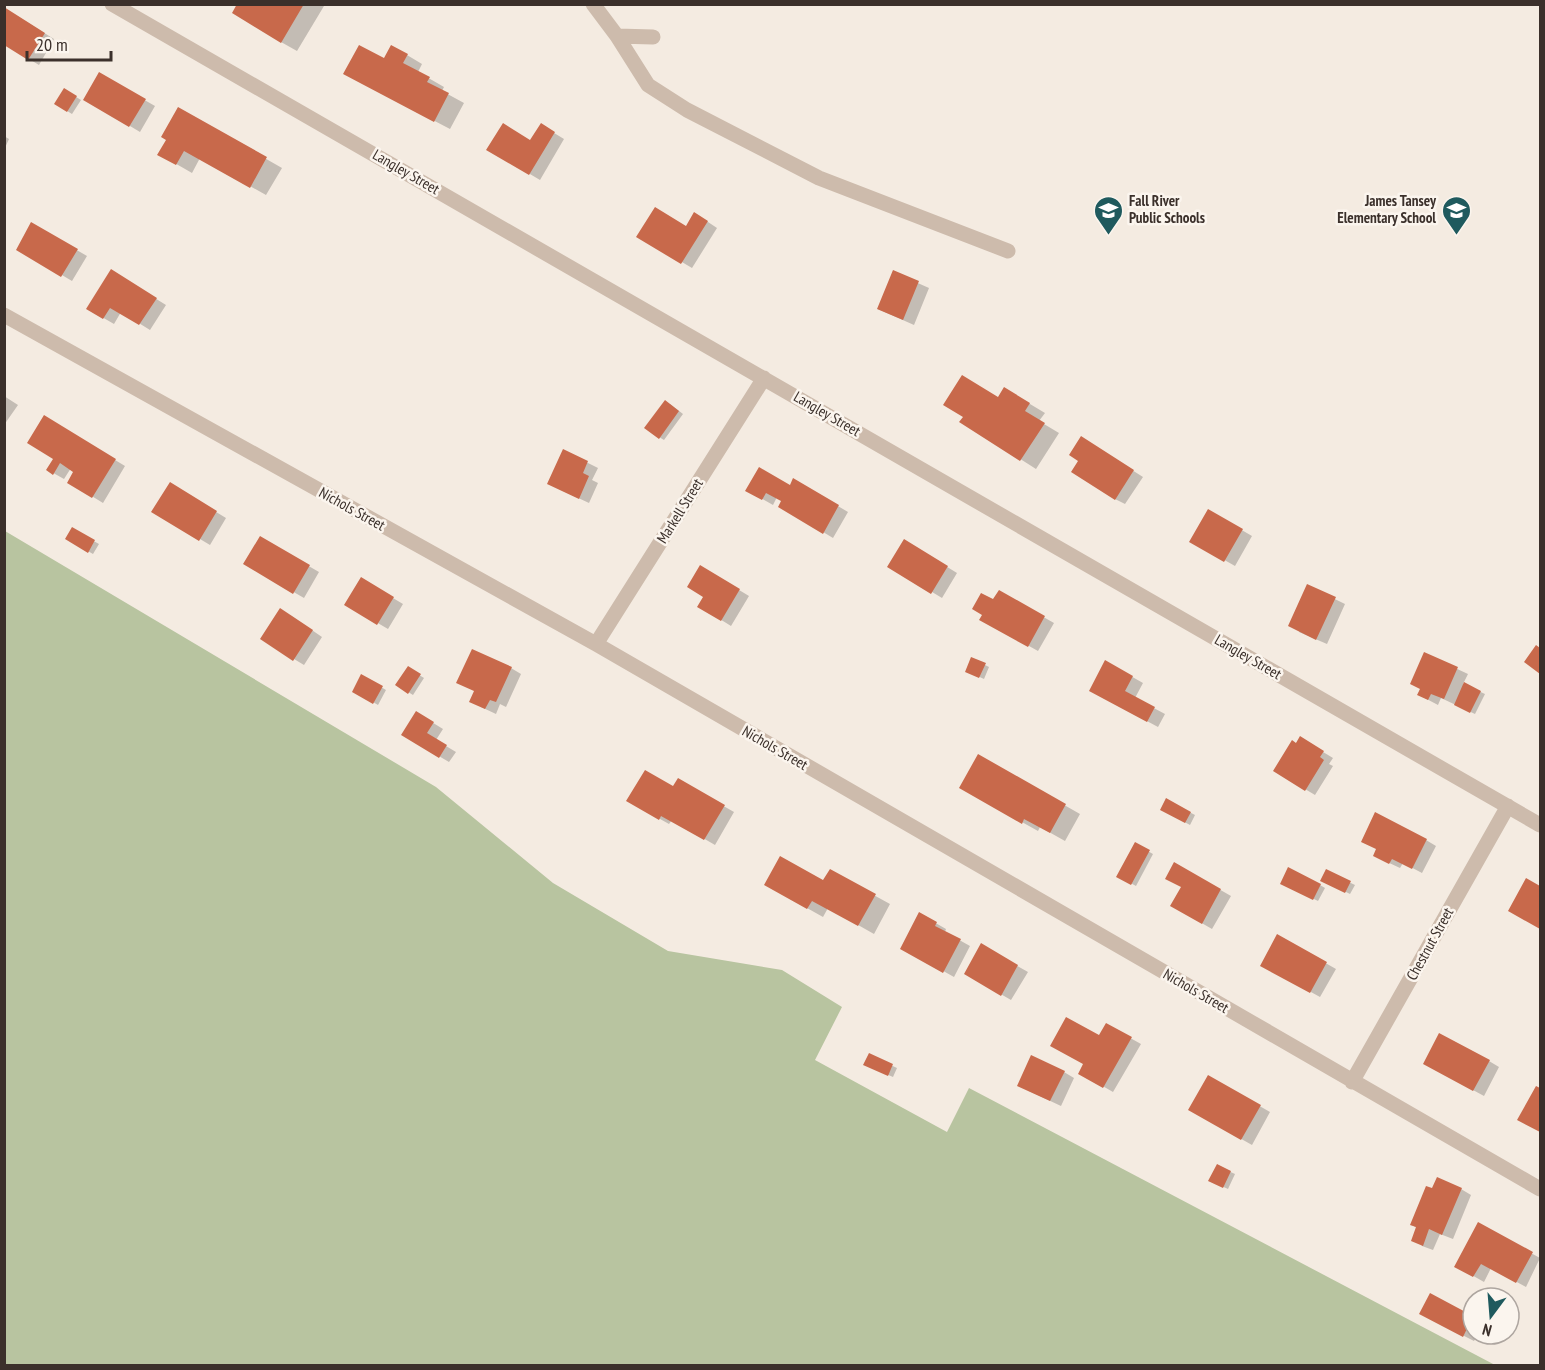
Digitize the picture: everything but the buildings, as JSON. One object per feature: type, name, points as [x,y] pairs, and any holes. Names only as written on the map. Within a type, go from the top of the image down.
[{"type":"street","name":"Langley Street","points":[[112,4],[1540,825]]},
{"type":"street","points":[[594,4],[648,84],[687,111],[819,178],[1008,250]]},
{"type":"street","points":[[617,36],[653,37]]},
{"type":"street","name":"Nichols Street","points":[[4,315],[596,644],[1540,1190]]},
{"type":"street","name":"Markell Street","points":[[596,644],[764,378]]},
{"type":"street","name":"Chestnut Street","points":[[1352,1082],[1508,806]]},
{"type":"green space","points":[[5,531],[436,787],[553,883],[668,951],[782,970],[842,1007],[815,1060],[947,1132],[969,1088],[1495,1365],[5,1365]]},
{"type":"place","name":"Fall River Public Schools","points":[[1108,236]]},
{"type":"place","name":"James Tansey Elementary School","points":[[1457,236]]}]
